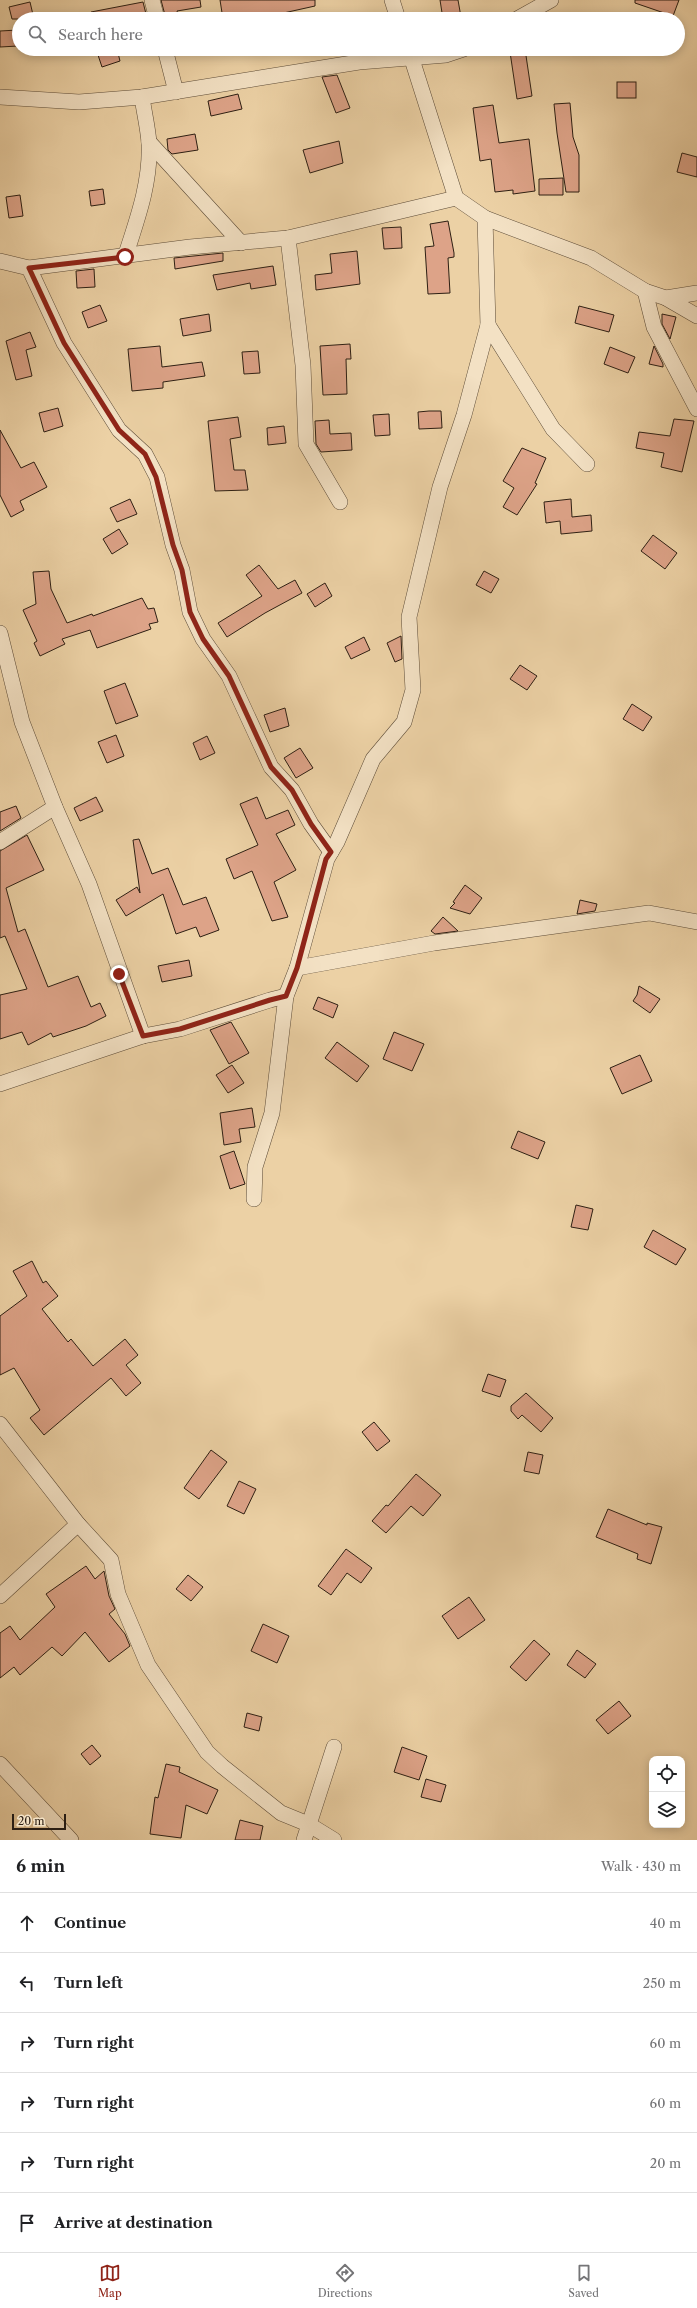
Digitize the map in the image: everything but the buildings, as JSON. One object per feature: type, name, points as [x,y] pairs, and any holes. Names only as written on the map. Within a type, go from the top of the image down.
[{"type":"street","points":[[152,0],[155,12]]},
{"type":"street","points":[[392,0],[396,12]]},
{"type":"street","points":[[530,12],[551,0]]},
{"type":"street","points":[[167,56],[176,92]]},
{"type":"street","points":[[0,97],[78,102],[142,97],[398,56]]},
{"type":"street","points":[[412,56],[456,198],[485,218],[591,258],[645,292],[666,298],[697,316]]},
{"type":"street","points":[[125,257],[145,191],[149,142],[142,97]]},
{"type":"street","points":[[149,142],[241,242]]},
{"type":"street","points":[[0,261],[29,268],[241,242],[288,238],[456,198]]},
{"type":"street","points":[[254,1199],[255,1167],[272,1113],[286,996],[297,968],[326,859],[331,852],[373,759],[404,722],[414,690],[409,617],[440,487],[464,415],[488,325],[485,218]]},
{"type":"street","points":[[288,238],[303,365],[306,444],[340,502]]},
{"type":"street","points":[[29,268],[64,343],[119,430],[145,454],[156,477],[173,545],[182,570],[190,612],[203,639],[229,676],[271,767],[292,790],[311,824],[331,852]]},
{"type":"street","points":[[645,292],[654,327],[697,410]]},
{"type":"street","points":[[666,298],[697,293]]},
{"type":"street","points":[[488,325],[553,429],[587,464]]},
{"type":"street","points":[[0,633],[22,722],[55,807],[89,884],[143,1036]]},
{"type":"street","points":[[0,842],[55,807]]},
{"type":"street","points":[[297,968],[434,943],[649,913],[697,922]]},
{"type":"street","points":[[0,1084],[143,1036],[180,1029],[286,996]]},
{"type":"street","points":[[0,1424],[78,1524],[111,1560],[118,1594],[148,1665],[207,1752],[222,1766],[281,1813],[308,1824],[334,1840]]},
{"type":"street","points":[[0,1596],[78,1524]]},
{"type":"street","points":[[304,1840],[334,1746]]},
{"type":"street","points":[[0,1764],[71,1840]]},
{"type":"route","points":[[119,974],[143,1036],[180,1029],[286,996],[297,968],[326,859],[331,852],[311,824],[292,790],[271,767],[260,740],[229,676],[203,639],[190,612],[182,570],[173,545],[156,477],[145,454],[119,430],[64,343],[29,268],[125,257]]}]
